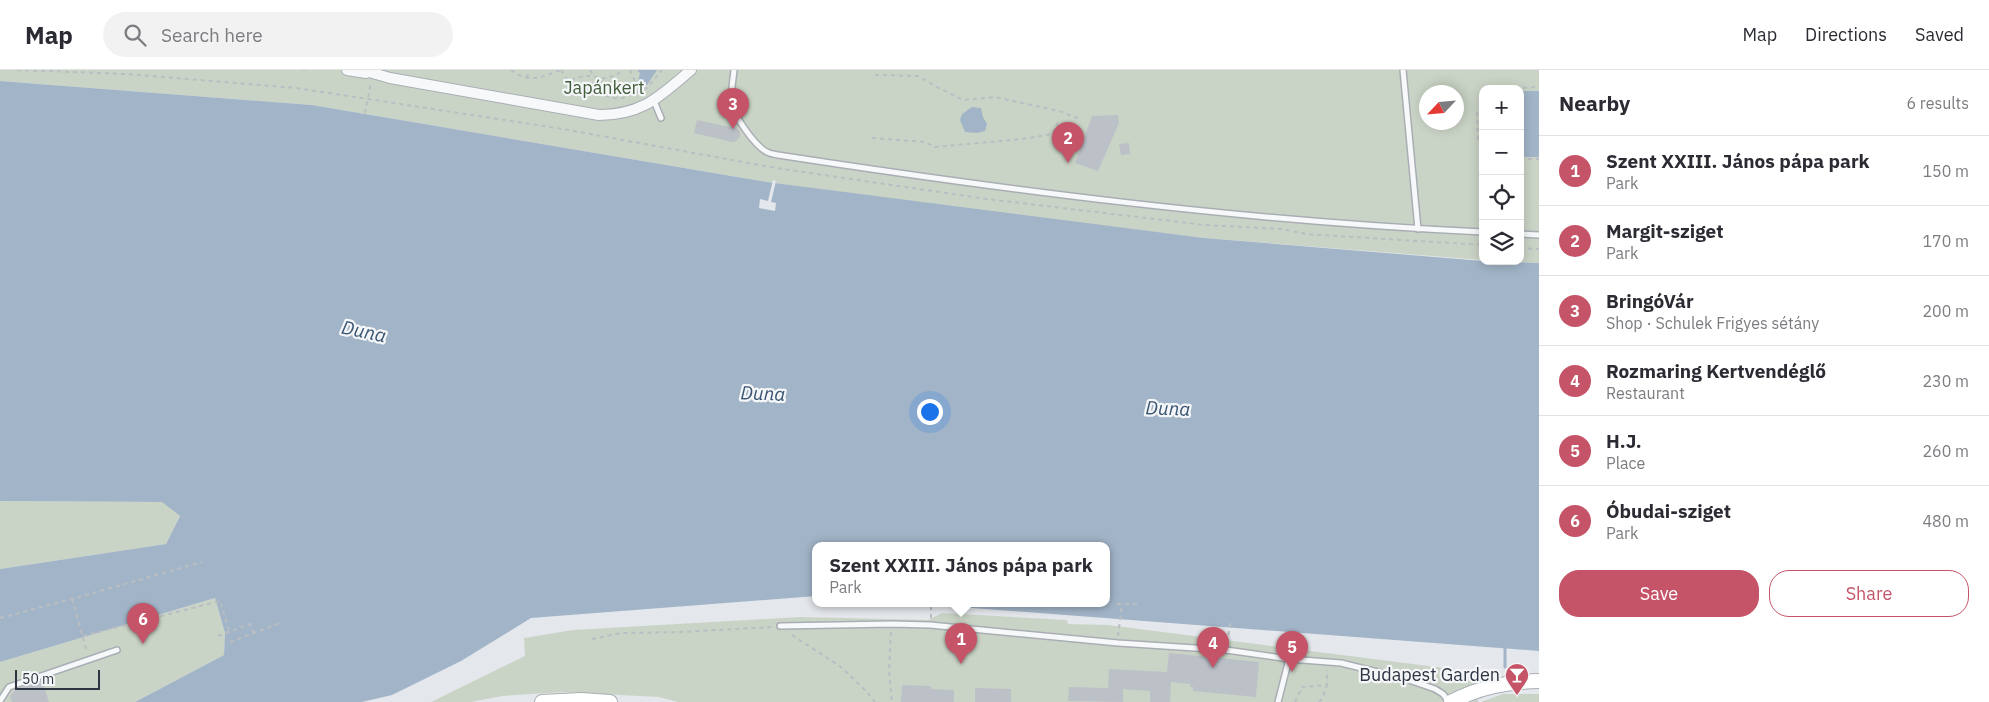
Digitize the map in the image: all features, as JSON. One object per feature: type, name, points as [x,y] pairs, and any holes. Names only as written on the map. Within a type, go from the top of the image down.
[{"type":"main road","points":[[1450,702],[1490,686],[1512,682],[1539,682]]},
{"type":"main road","points":[[542,702],[582,700],[610,702]]},
{"type":"street","points":[[348,70],[599,115],[613,115],[634,111],[654,101],[691,70]]},
{"type":"street","points":[[362,70],[373,74]]},
{"type":"lane","points":[[734,70],[731,91],[734,112],[760,147],[766,152],[778,155],[1076,198],[1418,229],[1479,232]]},
{"type":"lane","points":[[1403,70],[1418,229]]},
{"type":"lane","points":[[654,101],[661,118]]},
{"type":"lane","points":[[1524,234],[1539,235]]},
{"type":"lane","points":[[780,626],[930,625],[1118,643],[1226,650],[1289,659],[1341,663],[1406,679],[1435,689],[1444,694],[1450,702]]},
{"type":"lane","points":[[0,702],[9,687],[117,650]]},
{"type":"lane","points":[[1278,702],[1289,659]]},
{"type":"path","points":[[17,70],[127,74],[286,87],[563,129],[776,168],[987,199],[1205,225],[1281,229],[1307,234],[1479,245]]},
{"type":"path","points":[[512,70],[527,78],[537,78],[561,70],[568,81],[582,76],[594,76]]},
{"type":"path","points":[[527,78],[529,70]]},
{"type":"path","points":[[590,70],[599,79],[606,96],[615,99],[622,99],[636,91],[637,86],[630,70]]},
{"type":"path","points":[[595,83],[599,79],[617,75],[621,70]]},
{"type":"path","points":[[636,91],[638,94],[647,88],[662,70]]},
{"type":"path","points":[[875,74],[918,76],[963,100],[995,96],[1059,111],[1080,119]]},
{"type":"path","points":[[637,86],[647,88]]},
{"type":"path","points":[[365,113],[370,87]]},
{"type":"path","points":[[1524,88],[1539,87]]},
{"type":"path","points":[[1479,110],[1477,112],[1479,141]]},
{"type":"path","points":[[872,138],[925,142],[935,147],[1022,139],[1053,134],[1058,122],[1076,128],[1074,134],[1085,138]]},
{"type":"path","points":[[1524,160],[1539,159]]},
{"type":"path","points":[[1524,248],[1539,249]]},
{"type":"path","points":[[0,618],[202,562]]},
{"type":"path","points":[[72,599],[84,636],[89,660]]},
{"type":"path","points":[[84,636],[220,601],[230,630]]},
{"type":"path","points":[[1117,604],[1140,604]]},
{"type":"path","points":[[1118,643],[1122,604]]},
{"type":"path","points":[[930,625],[931,607]]},
{"type":"path","points":[[1226,650],[1230,620]]},
{"type":"path","points":[[230,642],[280,623]]},
{"type":"path","points":[[218,636],[250,624],[253,633]]},
{"type":"path","points":[[892,624],[889,642],[889,670],[892,702]]},
{"type":"path","points":[[592,639],[622,633],[681,632],[780,626],[841,667],[875,702]]},
{"type":"path","points":[[1318,702],[1323,697],[1327,685],[1327,662]]},
{"type":"path","points":[[1295,702],[1302,687],[1327,685]]},
{"type":"green space","name":"Japánkert","points":[[0,70],[1539,70],[1539,263],[1524,262],[1524,85],[1479,85],[1479,260],[1204,238],[986,212],[767,182],[312,105],[0,81]]},
{"type":"green space","points":[[0,501],[163,502],[180,516],[166,544],[0,569]]},
{"type":"green space","points":[[215,598],[225,633],[224,655],[135,702],[0,702],[0,662]]},
{"type":"green space","points":[[942,613],[1067,620],[1068,624],[1108,625],[1475,672],[1478,702],[678,702],[659,697],[563,692],[502,696],[471,702],[431,702],[525,656],[524,638],[573,630],[801,617],[928,620]]},
{"type":"green space","name":"Budapest Garden","points":[[1503,694],[1539,694],[1539,702],[1481,702]]},
{"type":"water","points":[[637,70],[657,70],[647,85],[643,85],[638,81],[640,73]]},
{"type":"water","name":"Duna","points":[[0,81],[312,105],[767,182],[1204,238],[1479,261],[1479,265],[1539,263],[1539,651],[960,607],[1110,607],[1110,542],[812,542],[812,596],[531,618],[461,661],[392,695],[362,702],[135,702],[224,655],[225,633],[215,598],[0,662],[0,569],[166,544],[180,516],[162,502],[0,501]]},
{"type":"water","points":[[1524,91],[1539,91],[1539,157],[1524,157]]},
{"type":"water","points":[[972,107],[981,108],[987,124],[985,131],[977,133],[965,132],[960,120],[962,114]]},
{"type":"pier","points":[[773,180],[776,181],[771,202],[776,203],[775,211],[759,208],[760,199],[768,201]]},
{"type":"building","points":[[1118,115],[1119,123],[1098,171],[1075,163],[1092,116]]},
{"type":"building","points":[[697,120],[735,127],[740,131],[740,137],[735,142],[732,142],[694,133]]},
{"type":"building","points":[[1129,143],[1130,154],[1121,155],[1119,144]]},
{"type":"building","points":[[1169,653],[1259,662],[1256,697],[1193,691],[1193,687],[1190,687],[1190,684],[1171,682],[1170,702],[1150,702],[1150,691],[1123,689],[1123,702],[1068,701],[1069,687],[1108,688],[1109,669],[1167,672]]},
{"type":"building","points":[[42,680],[49,702],[12,702],[10,696],[15,690]]},
{"type":"building","points":[[902,685],[931,686],[931,689],[954,690],[954,702],[901,702]]},
{"type":"building","points":[[975,688],[1011,689],[1011,702],[975,702]]},
{"type":"waterway","points":[[1505,648],[1505,667]]},
{"type":"place","name":"BringóVár","points":[[733,129]]},
{"type":"place","name":"Margit-sziget","points":[[1068,163]]},
{"type":"place","name":"Óbudai-sziget","points":[[143,644]]},
{"type":"place","name":"Szent XXIII. János pápa park","points":[[961,664]]},
{"type":"place","name":"Rozmaring Kertvendéglő","points":[[1213,668]]},
{"type":"place","name":"H.J.","points":[[1292,672]]},
{"type":"place","name":"Budapest Garden","points":[[1517,696]]}]
